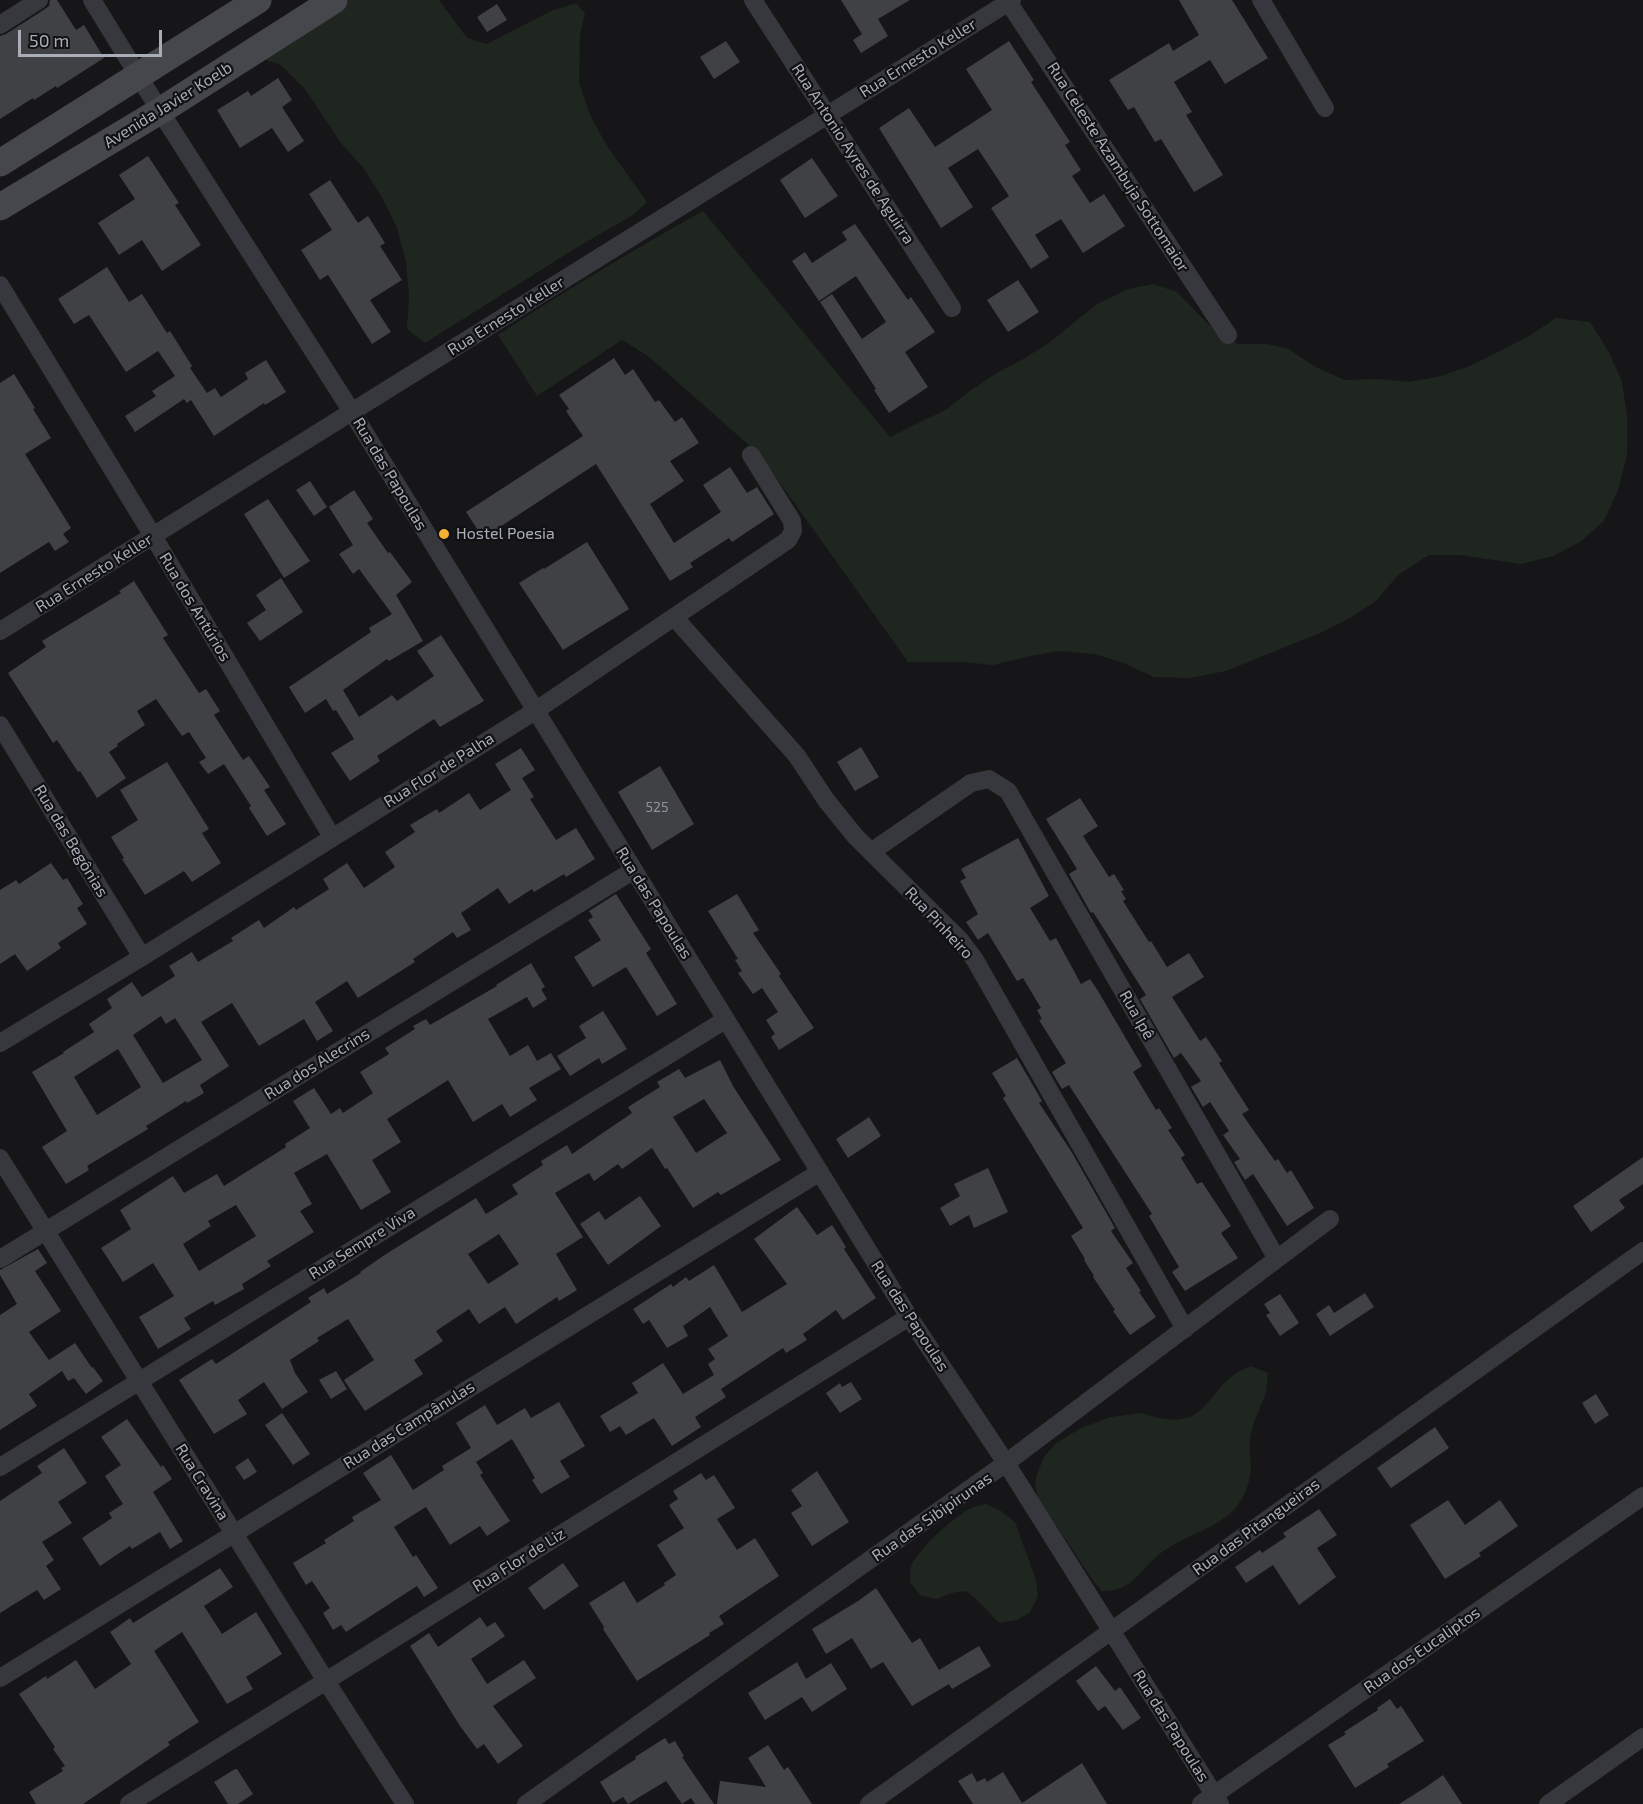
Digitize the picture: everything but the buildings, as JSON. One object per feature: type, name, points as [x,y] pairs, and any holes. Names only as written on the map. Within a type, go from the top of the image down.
[{"type":"street","points":[[0,25],[39,0]]},
{"type":"street","name":"Rua das Papoulas","points":[[92,0],[137,76],[352,412],[819,1172],[909,1317],[1006,1464],[1212,1801]]},
{"type":"street","points":[[0,163],[258,0]]},
{"type":"street","name":"Avenida Javier Koelb","points":[[0,207],[160,111],[334,0]]},
{"type":"street","name":"Rua Antonio Ayres de Aguirra","points":[[753,0],[952,308]]},
{"type":"street","points":[[1261,0],[1325,108]]},
{"type":"street","name":"Rua Ernesto Keller","points":[[0,631],[1009,1]]},
{"type":"street","name":"Rua Celeste Azambuja Sottomaior","points":[[1009,1],[1228,335]]},
{"type":"street","name":"Rua dos Antúrios","points":[[0,285],[332,837]]},
{"type":"street","name":"Rua Flor de Palha","points":[[0,1043],[142,957],[535,711],[788,540],[793,531],[792,521],[751,455]]},
{"type":"street","name":"Rua Pinheiro","points":[[675,618],[797,756],[826,800],[855,836],[960,940],[975,960],[1185,1329]]},
{"type":"street","name":"Rua das Begônias","points":[[0,725],[142,957]]},
{"type":"street","name":"Rua Ipê","points":[[871,852],[971,783],[989,779],[1008,791],[1277,1259]]},
{"type":"street","name":"Rua dos Alecrins","points":[[0,1259],[634,870]]},
{"type":"street","name":"Rua Sempre Viva","points":[[0,1467],[725,1020]]},
{"type":"street","name":"Rua Cravina","points":[[0,1158],[44,1232],[405,1804]]},
{"type":"street","name":"Rua das Campânulas","points":[[0,1678],[819,1172]]},
{"type":"street","name":"Rua das Sibipirunas","points":[[526,1804],[1006,1464],[1330,1219]]},
{"type":"street","name":"Rua das Pitangueiras","points":[[869,1804],[1643,1251]]},
{"type":"street","name":"Rua Flor de Liz","points":[[129,1804],[909,1317]]},
{"type":"street","name":"Rua dos Eucaliptos","points":[[1212,1801],[1643,1496]]},
{"type":"street","points":[[1548,1804],[1643,1737]]},
{"type":"shaded area","points":[[346,0],[439,0],[467,38],[487,44],[551,11],[576,3],[585,13],[580,35],[579,82],[590,115],[607,146],[647,202],[633,215],[425,343],[407,329],[409,296],[406,262],[397,228],[383,199],[365,170],[341,143],[305,89],[281,65],[263,59]]},
{"type":"shaded area","points":[[703,211],[890,437],[947,409],[997,373],[1050,342],[1097,304],[1128,289],[1153,284],[1177,292],[1218,334],[1239,344],[1267,344],[1288,349],[1316,367],[1345,380],[1377,379],[1409,382],[1441,376],[1470,366],[1529,336],[1556,318],[1590,322],[1609,352],[1622,382],[1627,416],[1627,455],[1618,490],[1604,521],[1580,542],[1553,556],[1521,564],[1460,555],[1429,555],[1398,575],[1376,601],[1348,619],[1320,633],[1226,671],[1190,678],[1154,677],[1126,664],[1095,654],[1060,651],[993,665],[961,662],[908,662],[760,455],[648,356],[622,340],[537,396],[498,335],[599,271]]},
{"type":"shaded area","points":[[1251,1366],[1268,1373],[1266,1392],[1251,1433],[1250,1476],[1238,1505],[1217,1523],[1165,1550],[1131,1582],[1123,1587],[1102,1591],[1038,1498],[1035,1484],[1044,1457],[1055,1444],[1081,1428],[1111,1417],[1142,1413],[1175,1420],[1191,1417],[1204,1407],[1224,1383],[1236,1373]]},
{"type":"shaded area","points":[[986,1504],[1001,1511],[1015,1522],[1036,1580],[1038,1596],[1030,1612],[1017,1620],[999,1623],[966,1591],[951,1593],[937,1599],[920,1595],[910,1582],[914,1560],[928,1543],[965,1511]]},
{"type":"place","name":"Hostel Poesia","points":[[444,534]]}]
